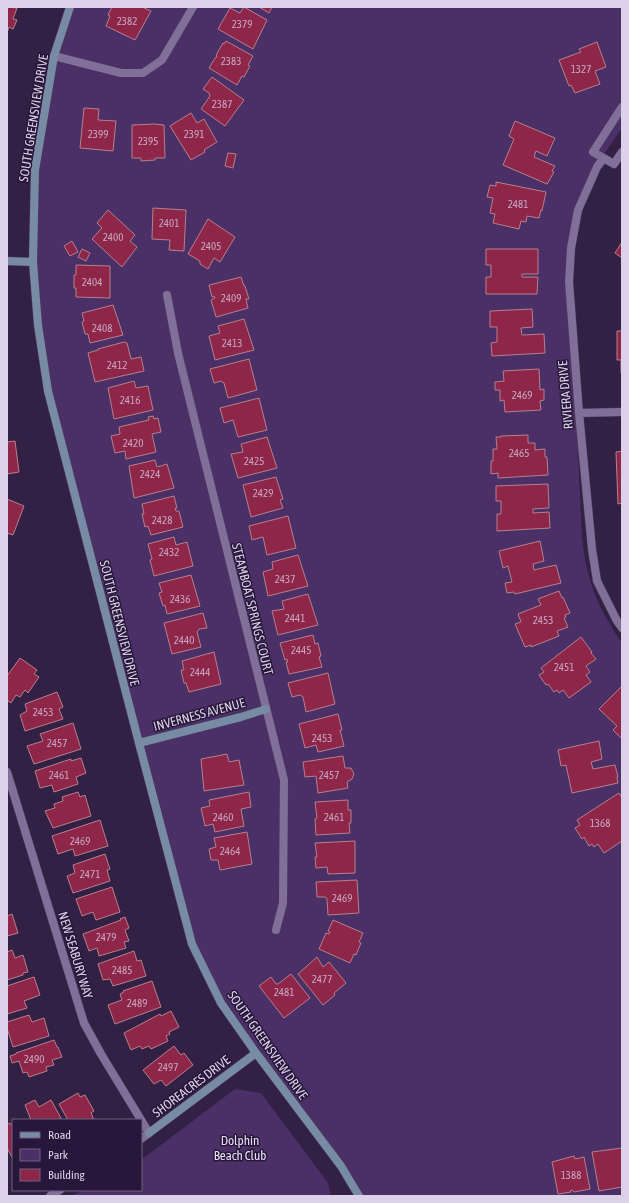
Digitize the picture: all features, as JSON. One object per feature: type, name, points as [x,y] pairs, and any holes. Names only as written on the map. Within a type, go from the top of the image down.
[{"type":"street","name":"SOUTH GREENSVIEW DRIVE","points":[[70,7],[54,56],[35,170],[33,262],[38,325],[48,391],[138,742],[192,944],[221,1003],[256,1053],[341,1166],[359,1196]]},
{"type":"street","points":[[54,56],[120,73],[143,73],[162,60],[193,7]]},
{"type":"street","points":[[622,107],[593,152],[614,164],[622,152]]},
{"type":"street","name":"RIVIERA DRIVE","points":[[603,159],[597,167],[578,210],[571,248],[569,282],[578,413],[592,549],[597,581],[617,622],[622,628]]},
{"type":"street","points":[[7,261],[33,262]]},
{"type":"street","name":"STEAMBOAT SPRINGS COURT","points":[[167,295],[178,353],[284,780],[283,903],[276,930]]},
{"type":"street","points":[[578,413],[622,412]]},
{"type":"street","name":"INVERNESS AVENUE","points":[[138,742],[266,709]]},
{"type":"street","name":"NEW SEABURY WAY","points":[[7,772],[84,1023],[140,1119]]},
{"type":"street","name":"SHOREACRES DRIVE","points":[[142,1138],[256,1053]]},
{"type":"street","name":"NEW SEABURY WAY","points":[[142,1121],[149,1133]]},
{"type":"green space","points":[[68,7],[622,7],[622,128],[604,154],[588,184],[571,247],[572,318],[584,554],[594,593],[613,630],[622,643],[622,1196],[356,1196],[347,1181],[231,1019],[197,956],[56,425],[33,263],[42,115]]},
{"type":"green space","name":"Dolphin Beach Club","points":[[235,1089],[261,1093],[328,1183],[331,1196],[72,1196],[81,1191],[142,1191],[142,1159]]},
{"type":"building","points":[[7,7],[17,8],[13,19],[17,20],[13,29],[9,27],[7,33]]},
{"type":"building","points":[[112,7],[142,7],[151,11],[135,40],[106,26],[110,16],[108,15]]},
{"type":"building","points":[[244,7],[267,20],[253,49],[218,29],[230,8],[240,13]]},
{"type":"building","points":[[259,7],[272,7],[269,13]]},
{"type":"building","points":[[226,41],[253,56],[244,77],[242,76],[237,85],[209,68],[216,58],[216,55],[223,43],[224,44]]},
{"type":"building","points":[[597,42],[606,67],[595,71],[600,84],[575,93],[571,85],[569,86],[559,60],[581,52],[579,49]]},
{"type":"building","points":[[212,77],[244,100],[225,126],[201,109],[210,96],[209,93],[203,89]]},
{"type":"building","points":[[84,108],[99,109],[98,120],[116,121],[113,151],[80,148]]},
{"type":"building","points":[[191,113],[197,123],[204,119],[217,142],[204,150],[205,152],[191,160],[170,126]]},
{"type":"building","points":[[515,121],[555,138],[547,156],[536,151],[534,157],[555,166],[552,171],[554,172],[547,184],[503,165],[514,139],[509,136]]},
{"type":"building","points":[[132,125],[164,125],[165,158],[155,158],[155,160],[141,161],[141,158],[132,158]]},
{"type":"building","points":[[228,153],[236,154],[233,168],[225,166]]},
{"type":"building","points":[[496,182],[546,192],[539,218],[527,216],[526,222],[521,221],[519,229],[493,223],[495,214],[490,213],[493,198],[487,197],[490,185],[496,186]]},
{"type":"building","points":[[153,208],[186,210],[184,251],[169,250],[170,240],[152,239]]},
{"type":"building","points":[[108,210],[135,235],[130,241],[137,247],[122,267],[92,239],[102,228],[97,223]]},
{"type":"building","points":[[208,219],[235,237],[220,262],[214,258],[208,269],[200,264],[200,261],[188,254]]},
{"type":"building","points":[[72,241],[78,252],[70,256],[64,246]]},
{"type":"building","points":[[622,242],[622,258],[615,253]]},
{"type":"building","points":[[82,249],[90,253],[86,261],[78,257]]},
{"type":"building","points":[[486,249],[538,249],[538,274],[522,274],[522,277],[538,277],[537,294],[486,294],[486,277],[491,277],[491,265],[486,265]]},
{"type":"building","points":[[76,265],[110,266],[110,298],[76,297],[74,275],[76,275]]},
{"type":"building","points":[[241,277],[249,299],[246,299],[248,308],[216,317],[211,300],[215,298],[214,296],[212,297],[209,285]]},
{"type":"building","points":[[113,305],[123,335],[90,343],[88,334],[85,334],[82,322],[84,321],[82,313]]},
{"type":"building","points":[[532,309],[533,327],[521,328],[522,335],[544,334],[545,353],[492,356],[491,343],[497,342],[497,327],[490,327],[490,311]]},
{"type":"building","points":[[244,319],[254,350],[215,360],[209,336],[220,333],[218,326]]},
{"type":"building","points":[[617,331],[622,331],[622,373],[621,360],[617,360]]},
{"type":"building","points":[[124,342],[127,343],[131,359],[141,357],[144,371],[95,382],[88,353]]},
{"type":"building","points":[[249,359],[257,390],[228,398],[224,383],[221,381],[214,383],[210,369]]},
{"type":"building","points":[[539,369],[540,390],[544,389],[544,400],[540,401],[541,410],[505,412],[504,400],[500,401],[500,390],[495,390],[495,382],[504,381],[503,371]]},
{"type":"building","points":[[134,381],[136,388],[148,386],[153,410],[114,419],[108,388]]},
{"type":"building","points":[[259,398],[267,430],[238,437],[233,420],[224,423],[220,408]]},
{"type":"building","points":[[153,416],[154,419],[158,418],[161,432],[152,434],[156,452],[126,459],[125,451],[115,453],[111,436],[120,434],[119,427],[149,420],[148,417]]},
{"type":"building","points":[[528,435],[528,443],[535,443],[535,450],[545,449],[548,475],[498,478],[498,473],[491,474],[493,449],[497,449],[496,437]]},
{"type":"building","points":[[267,437],[277,468],[238,478],[231,454],[243,452],[241,444]]},
{"type":"building","points":[[15,441],[19,472],[7,474],[7,442]]},
{"type":"building","points":[[622,451],[622,503],[618,504],[616,452]]},
{"type":"building","points":[[155,460],[157,467],[167,464],[174,488],[134,498],[129,466]]},
{"type":"building","points":[[276,477],[283,499],[280,500],[283,508],[251,517],[243,485]]},
{"type":"building","points":[[548,484],[549,508],[533,509],[533,513],[549,512],[550,528],[497,531],[497,514],[501,514],[501,501],[496,501],[496,486]]},
{"type":"building","points":[[174,496],[177,508],[175,508],[176,511],[179,511],[183,527],[151,535],[148,526],[145,527],[142,514],[144,514],[142,504]]},
{"type":"building","points":[[7,499],[24,506],[13,535],[7,533]]},
{"type":"building","points":[[288,516],[296,548],[267,555],[263,537],[252,540],[249,526]]},
{"type":"building","points":[[174,537],[176,545],[187,542],[193,566],[154,576],[148,544]]},
{"type":"building","points":[[540,541],[544,561],[533,564],[534,570],[556,565],[561,583],[515,594],[514,592],[507,593],[505,583],[512,582],[508,566],[503,568],[499,551]]},
{"type":"building","points":[[298,555],[308,586],[268,596],[263,572],[273,569],[272,562]]},
{"type":"building","points":[[191,575],[200,606],[167,614],[165,605],[163,606],[159,593],[162,592],[159,583]]},
{"type":"building","points":[[559,591],[570,613],[565,615],[566,617],[564,618],[568,627],[557,631],[559,636],[531,647],[531,645],[525,647],[515,624],[521,622],[518,614],[541,605],[538,599]]},
{"type":"building","points":[[308,594],[318,625],[278,635],[272,611],[284,609],[282,601]]},
{"type":"building","points":[[203,613],[207,628],[199,629],[197,632],[201,647],[172,654],[164,623]]},
{"type":"building","points":[[313,635],[315,644],[318,643],[321,656],[319,657],[322,667],[289,674],[286,662],[288,662],[287,659],[285,660],[280,643]]},
{"type":"building","points":[[581,637],[596,659],[586,666],[590,672],[586,675],[591,682],[569,698],[563,690],[559,693],[557,690],[554,692],[548,684],[546,685],[539,675],[544,672],[541,668]]},
{"type":"building","points":[[214,652],[221,684],[189,692],[186,683],[184,683],[181,670],[184,670],[182,661]]},
{"type":"building","points":[[20,658],[37,670],[34,674],[39,677],[28,693],[25,690],[20,697],[16,695],[11,703],[7,700],[7,676]]},
{"type":"building","points":[[328,673],[335,704],[306,712],[303,697],[300,695],[292,697],[288,683]]},
{"type":"building","points":[[622,686],[622,739],[613,730],[617,726],[599,709]]},
{"type":"building","points":[[57,692],[63,707],[59,709],[63,719],[25,731],[20,715],[27,711],[25,704]]},
{"type":"building","points":[[338,714],[344,746],[318,752],[316,745],[305,748],[299,724]]},
{"type":"building","points":[[73,723],[81,749],[34,764],[27,746],[43,741],[40,734]]},
{"type":"building","points":[[599,741],[602,759],[591,762],[593,769],[615,765],[618,783],[572,793],[566,765],[561,766],[558,750]]},
{"type":"building","points":[[227,754],[229,762],[239,760],[244,785],[204,791],[201,759]]},
{"type":"building","points":[[343,756],[345,768],[351,768],[354,774],[352,779],[347,782],[348,788],[318,793],[316,776],[305,777],[303,762]]},
{"type":"building","points":[[81,758],[86,773],[76,777],[78,784],[54,792],[52,785],[40,788],[35,771],[71,759],[71,761]]},
{"type":"building","points":[[78,792],[80,797],[85,795],[91,816],[53,828],[45,811],[55,808],[54,804],[63,801],[62,797]]},
{"type":"building","points":[[249,792],[251,807],[241,809],[244,826],[215,832],[213,824],[205,826],[201,808],[210,806],[209,800]]},
{"type":"building","points":[[619,793],[622,798],[622,841],[604,853],[598,844],[594,847],[592,844],[589,846],[584,837],[582,839],[575,828],[580,825],[577,820]]},
{"type":"building","points":[[348,800],[348,810],[351,810],[351,823],[349,823],[350,833],[316,835],[315,819],[317,818],[315,802]]},
{"type":"building","points":[[100,820],[108,846],[75,856],[73,849],[58,854],[52,836]]},
{"type":"building","points":[[247,832],[252,864],[220,870],[218,860],[211,860],[209,849],[216,847],[214,838]]},
{"type":"building","points":[[355,841],[355,873],[328,874],[327,867],[316,868],[315,857],[317,857],[315,843]]},
{"type":"building","points":[[105,854],[110,869],[107,870],[110,881],[73,893],[67,876],[75,873],[73,865]]},
{"type":"building","points":[[357,880],[359,913],[328,915],[327,899],[325,897],[317,897],[316,882]]},
{"type":"building","points":[[112,887],[120,912],[96,920],[93,912],[82,916],[76,899]]},
{"type":"building","points":[[12,914],[18,933],[7,936],[7,916]]},
{"type":"building","points":[[125,917],[129,928],[125,930],[129,941],[124,942],[126,948],[99,956],[97,948],[89,951],[83,934],[121,920],[120,919]]},
{"type":"building","points":[[333,920],[363,933],[356,955],[354,954],[350,963],[319,949],[326,933],[329,934],[330,932],[328,931]]},
{"type":"building","points":[[12,950],[15,958],[23,955],[28,972],[7,980],[7,952]]},
{"type":"building","points":[[134,951],[137,961],[141,960],[146,976],[113,986],[110,979],[103,980],[98,964]]},
{"type":"building","points":[[317,957],[323,967],[329,962],[346,983],[323,1005],[298,974]]},
{"type":"building","points":[[291,974],[310,998],[284,1018],[259,986],[271,977],[276,984],[278,984]]},
{"type":"building","points":[[34,977],[40,995],[24,1001],[27,1008],[7,1014],[7,986]]},
{"type":"building","points":[[152,981],[161,1007],[115,1024],[108,1005],[122,1000],[120,994],[124,992],[123,991]]},
{"type":"building","points":[[171,1011],[179,1027],[169,1032],[170,1034],[166,1036],[168,1041],[151,1049],[149,1046],[142,1049],[140,1046],[131,1050],[124,1033],[160,1014],[161,1016]]},
{"type":"building","points":[[29,1015],[32,1022],[44,1018],[49,1036],[13,1047],[7,1028],[7,1022]]},
{"type":"building","points":[[54,1040],[62,1057],[52,1060],[54,1065],[46,1067],[47,1071],[29,1077],[27,1072],[23,1073],[19,1061],[12,1063],[10,1056]]},
{"type":"building","points":[[174,1046],[181,1055],[184,1053],[193,1065],[166,1086],[161,1080],[154,1084],[143,1070]]},
{"type":"building","points":[[78,1093],[80,1097],[85,1095],[94,1111],[91,1113],[94,1119],[67,1119],[59,1104]]},
{"type":"building","points":[[35,1100],[39,1107],[51,1100],[61,1119],[31,1119],[25,1105]]},
{"type":"building","points":[[10,1123],[12,1126],[12,1157],[7,1148],[7,1125]]},
{"type":"building","points":[[622,1148],[622,1187],[599,1191],[592,1152]]},
{"type":"building","points":[[574,1156],[575,1159],[584,1157],[590,1189],[574,1192],[572,1190],[570,1191],[571,1192],[558,1194],[552,1162]]}]
